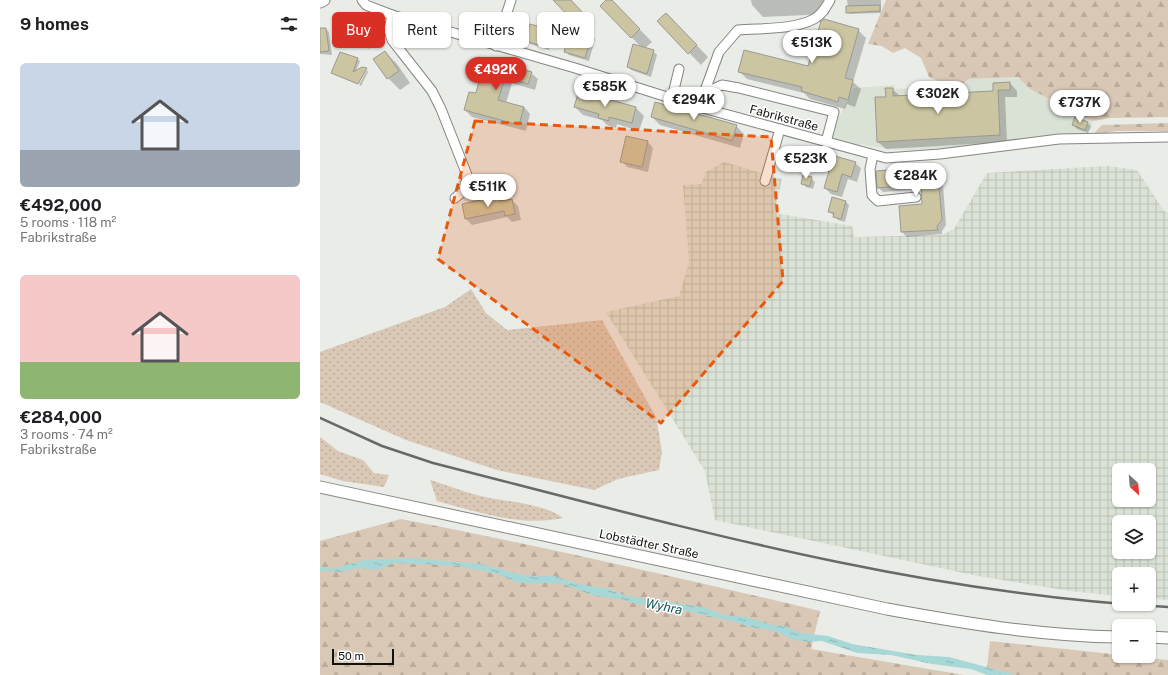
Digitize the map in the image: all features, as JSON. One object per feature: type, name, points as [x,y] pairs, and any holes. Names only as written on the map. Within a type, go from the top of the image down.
[{"type":"main road","points":[[320,2],[324,0]]},
{"type":"main road","name":"Lobstädter Straße","points":[[320,487],[879,607],[973,625],[1034,632],[1112,637]]},
{"type":"main road","points":[[1156,637],[1168,638]]},
{"type":"street","name":"Fabrikstraße","points":[[362,0],[366,5],[392,15],[459,35]]},
{"type":"street","points":[[507,12],[511,0]]},
{"type":"street","points":[[699,107],[719,52],[738,30],[796,25],[815,19],[824,10],[830,0]]},
{"type":"street","points":[[392,15],[389,30],[392,40],[432,91],[467,175],[465,190],[455,198]]},
{"type":"street","name":"Fabrikstraße","points":[[503,48],[575,68],[699,107],[886,158],[940,154],[1059,139],[1168,137]]},
{"type":"street","points":[[672,98],[679,69]]},
{"type":"street","points":[[704,93],[722,85],[834,112],[826,142]]},
{"type":"street","points":[[765,181],[780,129]]},
{"type":"street","points":[[873,155],[870,169],[872,195],[875,198],[878,200],[916,197]]},
{"type":"highlighted area","points":[[475,121],[771,137],[783,281],[661,423],[438,259]]},
{"type":"shaded area","points":[[1018,77],[1030,89],[1092,121],[1091,128],[1087,134],[1002,144],[909,150],[887,149],[860,144],[859,146],[831,138],[834,127],[854,88],[895,85],[895,89],[961,85],[969,79]]},
{"type":"shaded area","points":[[724,162],[782,179],[774,213],[852,226],[854,237],[942,235],[954,229],[987,173],[1107,166],[1137,170],[1164,211],[1168,213],[1168,600],[1156,599],[1156,567],[1112,567],[1112,595],[1070,591],[978,576],[715,520],[705,471],[606,312],[679,296],[689,262],[683,185],[701,184],[706,172]]},
{"type":"green space","points":[[886,0],[1168,0],[1168,117],[1112,118],[1092,121],[1030,89],[1018,77],[969,79],[961,85],[938,81],[929,77],[921,58],[905,48],[893,53],[882,46],[868,44]]},
{"type":"green space","points":[[1168,123],[1168,131],[1117,131],[1097,134],[1095,132],[1102,125]]},
{"type":"green space","points":[[471,289],[486,313],[507,330],[602,320],[656,417],[662,452],[659,470],[618,479],[594,490],[497,470],[406,440],[320,402],[320,352],[445,307]]},
{"type":"green space","points":[[320,437],[338,451],[363,460],[374,473],[389,475],[384,487],[343,481],[320,474]]},
{"type":"green space","points":[[430,480],[489,498],[528,504],[556,513],[563,518],[532,521],[500,517],[437,501]]},
{"type":"green space","points":[[401,519],[506,540],[716,586],[820,611],[811,649],[964,675],[320,675],[320,541]]},
{"type":"green space","points":[[990,641],[1112,654],[1112,663],[1156,663],[1156,659],[1168,660],[1168,675],[986,675]]},
{"type":"water","name":"Wyhra","points":[[412,558],[481,564],[519,574],[555,576],[578,584],[609,589],[627,596],[703,607],[724,615],[746,617],[772,625],[785,626],[801,633],[828,636],[852,644],[917,655],[949,657],[1016,675],[987,675],[971,669],[932,664],[891,655],[857,653],[822,641],[808,642],[794,640],[772,630],[754,628],[727,620],[668,607],[637,604],[620,599],[595,596],[560,583],[518,583],[498,574],[459,566],[394,563],[377,570],[358,568],[340,572],[320,571],[320,566],[332,569],[364,560]]},
{"type":"building","points":[[553,0],[571,0],[582,12],[564,12]]},
{"type":"building","points":[[606,0],[612,0],[640,29],[631,38],[600,6]]},
{"type":"building","points":[[880,5],[880,11],[846,13],[846,6]]},
{"type":"building","points":[[666,13],[697,45],[688,54],[657,21]]},
{"type":"building","points":[[824,19],[859,29],[845,78],[853,80],[848,100],[839,97],[838,102],[801,91],[802,87],[738,72],[744,50],[808,66],[821,21]]},
{"type":"building","points":[[530,24],[537,26],[537,44],[529,42]]},
{"type":"building","points":[[320,28],[326,28],[329,51],[320,52]]},
{"type":"building","points":[[633,44],[654,50],[647,74],[627,67]]},
{"type":"building","points":[[565,48],[588,48],[585,58],[564,52]]},
{"type":"building","points":[[385,51],[399,71],[387,79],[373,59]]},
{"type":"building","points":[[340,52],[358,58],[353,72],[362,67],[367,68],[358,84],[331,73]]},
{"type":"building","points":[[479,57],[532,72],[528,84],[505,77],[498,100],[524,107],[519,125],[464,110],[469,92],[476,93],[480,75],[474,73]]},
{"type":"building","points":[[1010,82],[1010,90],[998,90],[1000,135],[877,142],[875,97],[886,97],[885,88],[893,88],[893,96],[993,91],[993,83]]},
{"type":"building","points":[[579,91],[636,107],[632,123],[609,117],[609,121],[598,118],[599,114],[574,107]]},
{"type":"building","points":[[655,102],[737,125],[732,141],[651,117]]},
{"type":"building","points":[[1075,117],[1088,122],[1085,130],[1072,125]]},
{"type":"building","points":[[626,136],[648,141],[642,167],[620,162]]},
{"type":"building","points":[[794,147],[807,151],[804,162],[791,158]]},
{"type":"building","points":[[820,153],[856,162],[851,177],[842,174],[837,192],[824,188],[829,171],[816,165]]},
{"type":"building","points":[[937,166],[942,220],[937,226],[938,230],[901,232],[899,206],[922,204],[921,184],[877,188],[876,171]]},
{"type":"building","points":[[803,175],[812,177],[810,186],[801,184]]},
{"type":"building","points":[[499,196],[500,201],[512,199],[515,214],[505,216],[504,211],[465,219],[462,204]]},
{"type":"building","points":[[832,197],[846,201],[841,219],[833,217],[834,213],[828,212]]},
{"type":"railway","points":[[320,418],[382,446],[433,463],[615,510],[798,553],[889,572],[981,588],[1074,600],[1168,607]]}]
